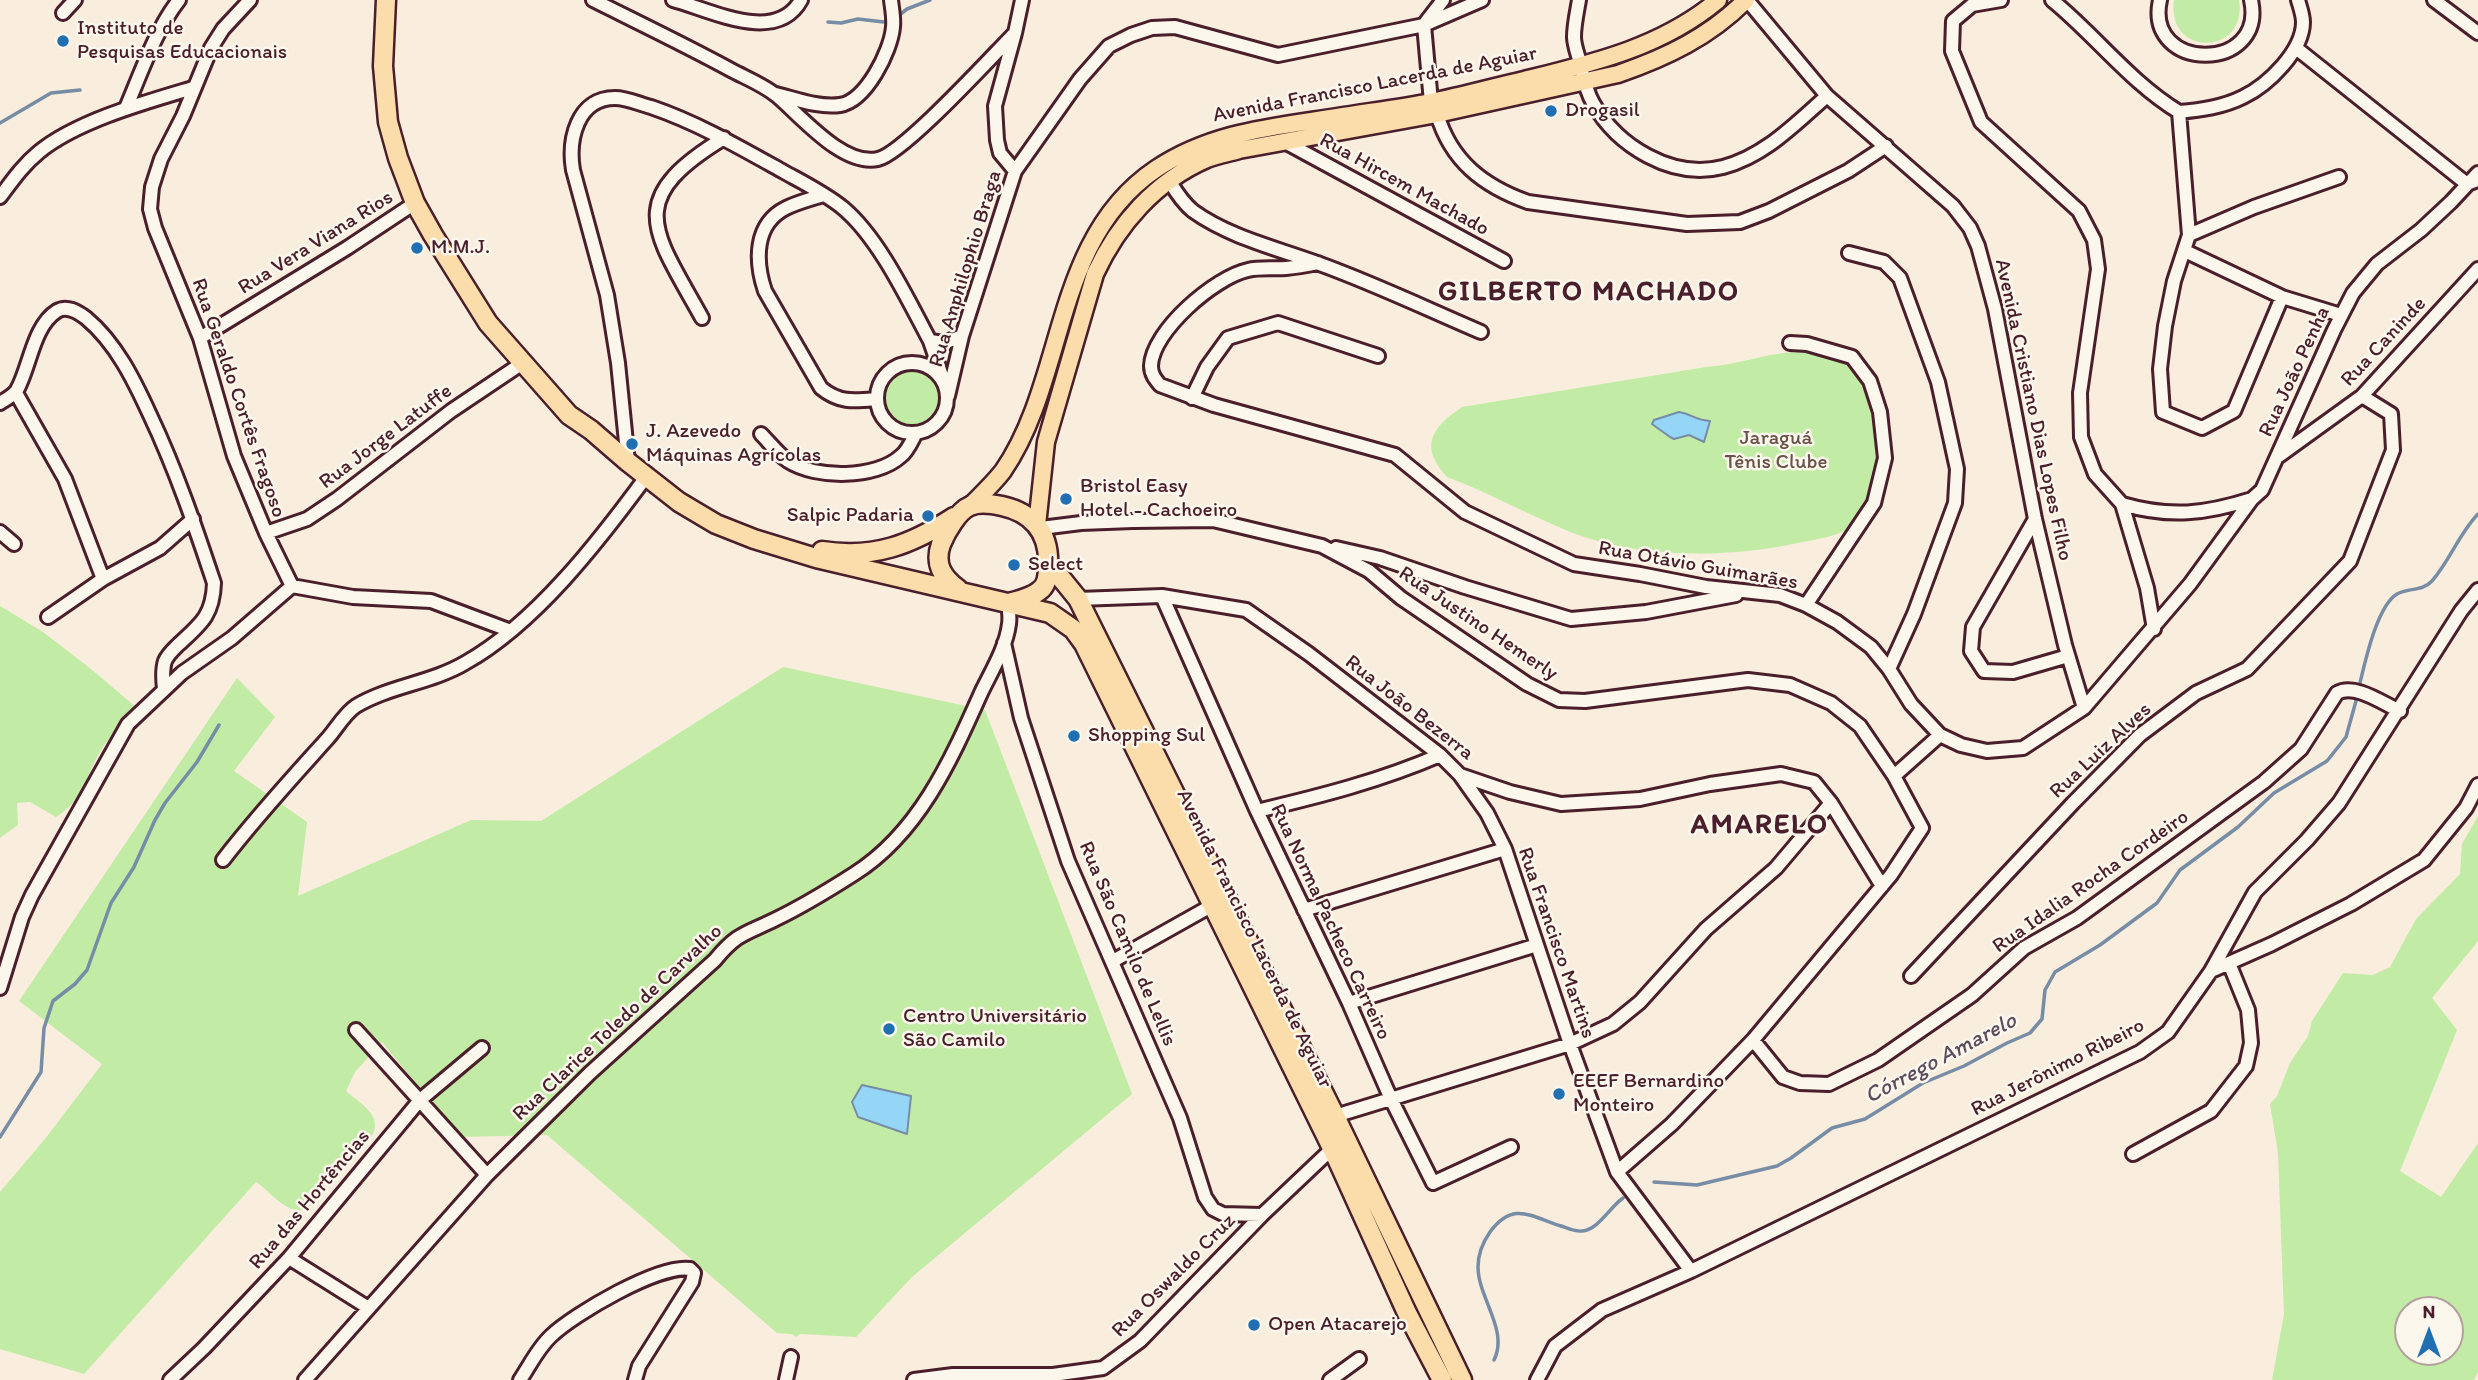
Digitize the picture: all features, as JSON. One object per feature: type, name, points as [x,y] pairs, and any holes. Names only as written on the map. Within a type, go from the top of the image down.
[{"type":"highway","points":[[386,0],[383,66],[388,122],[415,203],[432,235],[488,323],[569,415],[679,502],[754,539],[830,552],[869,553],[905,544],[966,508],[995,504],[1015,509],[1028,515],[1039,527],[1048,562],[1046,581],[1039,592],[1008,603]]},
{"type":"highway","points":[[960,592],[944,579],[938,551],[944,536],[966,508]]},
{"type":"highway","name":"Avenida Francisco Lacerda de Aguiar","points":[[754,539],[827,561],[1050,613],[1073,629],[1084,644],[1333,1150],[1407,1313],[1441,1380]]},
{"type":"highway","name":"Avenida Francisco Lacerda de Aguiar","points":[[1048,562],[1078,599],[1344,1134],[1462,1380]]},
{"type":"main road","points":[[1582,74],[1658,39],[1718,0]]},
{"type":"main road","points":[[1582,74],[1618,74],[1668,53],[1724,22],[1746,0]]},
{"type":"main road","name":"Avenida Francisco Lacerda de Aguiar","points":[[1039,527],[1046,442],[1095,274],[1106,249],[1143,202],[1170,181],[1207,159],[1582,74]]},
{"type":"main road","name":"Avenida Francisco Lacerda de Aguiar","points":[[966,508],[1003,470],[1026,427],[1076,274],[1106,219],[1136,184],[1179,154],[1220,137],[1434,108]]},
{"type":"street","points":[[63,13],[75,0]]},
{"type":"street","points":[[126,108],[143,67],[179,0]]},
{"type":"street","name":"Rua Geraldo Cortês Fragoso","points":[[250,0],[223,29],[211,48],[162,159],[152,187],[150,209],[155,229],[201,338],[234,456],[266,533],[292,586]]},
{"type":"street","points":[[593,0],[775,94],[816,131],[848,153],[865,159],[879,159],[893,152],[1015,33]]},
{"type":"street","points":[[673,0],[743,21],[768,22],[780,21],[792,14],[801,0]]},
{"type":"street","points":[[775,94],[825,105],[852,102],[861,96],[890,42],[893,19],[891,0]]},
{"type":"street","points":[[1015,171],[1000,153],[996,140],[995,106],[1022,0]]},
{"type":"street","points":[[1443,0],[1424,25],[1434,108],[1444,135],[1460,161],[1509,196],[1528,202],[1687,224],[1740,222],[1769,211],[1848,171],[1886,146]]},
{"type":"street","name":"Rua Anphilophio Braga","points":[[948,396],[962,336],[1015,171],[1093,63],[1109,46],[1152,28],[1175,27],[1278,55],[1424,25],[1482,0]]},
{"type":"street","points":[[1579,0],[1573,38],[1592,102],[1621,137],[1642,154],[1666,164],[1696,169],[1720,168],[1745,160],[1770,146],[1827,96]]},
{"type":"street","name":"Avenida Cristiano Dias Lopes Filho","points":[[1746,0],[1827,96],[1953,206],[1970,228],[1978,246],[1995,309],[2035,519],[2068,656],[2084,708]]},
{"type":"street","points":[[2001,0],[1972,5],[1954,21],[1952,51],[1981,122],[2079,211],[2094,240],[2098,269],[2080,393],[2081,437],[2095,474],[2122,505],[2147,588],[2154,629]]},
{"type":"street","points":[[2052,0],[2154,97],[2179,113],[2208,109],[2244,96],[2278,70],[2296,48],[2303,22],[2298,0]]},
{"type":"street","points":[[2160,0],[2161,23],[2167,37],[2185,51],[2207,56],[2236,46],[2246,34],[2252,19],[2251,0]]},
{"type":"street","points":[[2434,0],[2478,33]]},
{"type":"street","points":[[2296,48],[2473,182]]},
{"type":"street","points":[[0,197],[22,168],[58,139],[126,108],[193,88]]},
{"type":"street","points":[[628,462],[618,363],[607,295],[570,153],[576,124],[589,108],[603,99],[616,98],[678,116],[724,138],[823,195],[856,220],[897,278],[930,341],[943,379],[948,396],[946,410],[939,421],[929,429],[916,433],[894,429],[879,412],[876,399],[878,386],[885,374],[896,366],[909,362],[922,363],[934,369],[943,379]]},
{"type":"street","points":[[2179,113],[2189,235],[2174,281],[2165,327],[2161,369],[2163,412],[2202,428],[2234,411],[2282,297]]},
{"type":"street","points":[[702,318],[662,243],[657,218],[658,202],[666,184],[688,161],[724,138]]},
{"type":"street","name":"Rua Hircem Machado","points":[[1285,142],[1504,261]]},
{"type":"street","name":"Rua João Penha","points":[[2252,499],[2262,490],[2353,293],[2377,264],[2421,230],[2473,182],[2478,173]]},
{"type":"street","points":[[2189,235],[2254,207],[2339,177]]},
{"type":"street","points":[[1170,181],[1180,199],[1205,219],[1259,244],[1318,263],[1481,332]]},
{"type":"street","points":[[823,195],[788,207],[767,224],[761,236],[758,254],[762,281],[765,291],[821,388],[841,400],[876,399]]},
{"type":"street","name":"Rua Vera Viana Rios","points":[[201,338],[415,203]]},
{"type":"street","points":[[2185,251],[2282,297],[2342,315]]},
{"type":"street","points":[[1849,253],[1885,262],[1900,278],[1938,382],[1957,468],[1955,503],[1914,614],[1889,669]]},
{"type":"street","name":"Rua Otávio Guimarães","points":[[1318,263],[1246,270],[1210,288],[1192,303],[1161,340],[1152,356],[1151,369],[1160,385],[1214,405],[1395,455],[1465,512],[1574,564],[1747,593],[1780,595],[1806,605],[1838,622],[1871,647],[1911,704],[1940,735],[1961,746],[1987,751],[2023,748],[2084,708],[2154,629],[2252,499]]},
{"type":"street","name":"Rua Caninde","points":[[2276,459],[2362,396],[2478,269]]},
{"type":"street","points":[[0,403],[16,393],[37,337],[59,310],[69,309],[80,313],[93,324],[122,359],[169,456],[214,583],[210,612],[202,623],[168,654],[164,664],[164,689]]},
{"type":"street","points":[[1192,398],[1207,367],[1228,338],[1278,323],[1378,356]]},
{"type":"street","points":[[930,341],[944,343],[962,336]]},
{"type":"street","points":[[1790,343],[1807,344],[1852,357],[1870,381],[1880,412],[1885,458],[1874,503],[1806,605]]},
{"type":"street","name":"Rua Jorge Latuffe","points":[[266,533],[307,519],[451,411],[524,362]]},
{"type":"street","points":[[16,393],[65,479],[103,579]]},
{"type":"street","name":"Rua Luiz Alves","points":[[1912,976],[2140,735],[2196,693],[2247,669],[2350,561],[2393,450],[2391,414],[2362,396]]},
{"type":"street","points":[[761,434],[788,461],[824,474],[850,475],[892,462],[903,455],[916,433]]},
{"type":"street","points":[[223,860],[354,707],[462,665],[511,631],[584,556],[646,477]]},
{"type":"street","points":[[2122,505],[2150,512],[2180,514],[2224,508],[2252,499]]},
{"type":"street","points":[[48,617],[103,579],[160,548],[193,519]]},
{"type":"street","points":[[2035,519],[1973,628],[1971,651],[1984,671],[2012,672],[2068,656]]},
{"type":"street","name":"Rua Justino Hemerly","points":[[1039,527],[1094,522],[1213,520],[1322,546],[1369,571],[1401,598],[1452,634],[1527,684],[1559,700],[1585,701],[1748,680],[1790,685],[1831,703],[1860,726],[1894,776],[1922,828],[1882,886],[1753,1040],[1672,1124],[1618,1172]]},
{"type":"street","points":[[0,532],[13,544]]},
{"type":"street","points":[[1322,546],[1381,558],[1571,619],[1646,612],[1747,593]]},
{"type":"street","points":[[0,988],[32,894],[82,810],[122,734],[145,706],[182,673],[232,638],[292,586],[353,597],[431,601],[511,631]]},
{"type":"street","name":"Rua Jerônimo Ribeiro","points":[[1536,1380],[1555,1346],[1602,1310],[1691,1271],[2140,1052],[2168,1032],[2211,971],[2255,892],[2307,840],[2339,803],[2478,590]]},
{"type":"street","name":"Rua João Bezerra","points":[[1078,599],[1162,596],[1246,610],[1309,654],[1440,755],[1460,775],[1510,792],[1561,804],[1640,799],[1710,784],[1781,774],[1814,782],[1831,803],[1882,886]]},
{"type":"street","name":"Rua Norma Pacheco Carreiro","points":[[1162,596],[1257,811],[1433,1183],[1511,1147]]},
{"type":"street","name":"Rua Clarice Toledo de Carvalho","points":[[305,1380],[367,1307],[487,1175],[590,1073],[715,960],[731,941],[777,919],[856,873],[884,851],[910,823],[934,790],[958,745],[1004,643],[1010,623],[1008,603]]},
{"type":"street","name":"Rua São Camilo de Lellis","points":[[1004,643],[1021,719],[1068,861],[1180,1118],[1205,1197],[1213,1209],[1223,1214],[1262,1215]]},
{"type":"street","name":"Rua Idalia Rocha Cordeiro","points":[[1753,1040],[1783,1077],[1800,1083],[1829,1084],[1878,1060],[1972,995],[2024,948],[2077,918],[2264,782],[2301,749],[2337,693],[2345,689],[2354,690],[2400,711]]},
{"type":"street","points":[[1894,776],[1940,735]]},
{"type":"street","points":[[1257,811],[1349,789],[1397,774],[1440,755]]},
{"type":"street","name":"Rua Francisco Martins","points":[[1460,775],[1487,813],[1505,849],[1570,1044],[1618,1172],[1691,1271]]},
{"type":"street","points":[[2211,971],[2351,904],[2424,860],[2466,808],[2478,785]]},
{"type":"street","points":[[1335,1116],[1570,1044],[1613,1024],[1640,1002],[1706,929],[1776,868],[1831,803]]},
{"type":"street","points":[[1304,910],[1505,849]]},
{"type":"street","points":[[1113,961],[1211,906]]},
{"type":"street","points":[[1349,1003],[1537,945]]},
{"type":"street","points":[[2133,1154],[2211,1111],[2246,1066],[2251,1043],[2248,1010],[2229,963]]},
{"type":"street","points":[[356,1030],[487,1175]]},
{"type":"street","name":"Rua das Hortências","points":[[170,1380],[205,1348],[289,1258],[421,1100],[482,1048]]},
{"type":"street","name":"Rua Oswaldo Cruz","points":[[914,1380],[953,1375],[1103,1374],[1140,1341],[1262,1215],[1333,1150],[1344,1134]]},
{"type":"street","points":[[289,1258],[367,1307]]},
{"type":"street","points":[[520,1380],[539,1350],[556,1332],[582,1313],[621,1291],[671,1269],[690,1269],[694,1273],[692,1282],[639,1366],[635,1380]]},
{"type":"street","points":[[786,1380],[791,1357]]},
{"type":"street","points":[[1330,1380],[1359,1359]]},
{"type":"green space","points":[[2174,0],[2239,0],[2238,18],[2232,32],[2220,40],[2207,43],[2193,40],[2182,32],[2175,19]]},
{"type":"green space","name":"Jaraguá Tênis Clube","points":[[1791,352],[1827,356],[1847,364],[1864,387],[1874,418],[1876,458],[1867,501],[1856,523],[1849,529],[1830,536],[1771,548],[1714,553],[1655,552],[1627,548],[1573,533],[1447,477],[1433,456],[1432,438],[1436,430],[1462,407]]},
{"type":"green space","points":[[913,365],[925,367],[935,374],[942,384],[942,408],[935,418],[925,425],[913,427],[901,425],[891,418],[884,408],[882,396],[884,384],[891,374],[901,367]]},
{"type":"green space","points":[[0,606],[43,632],[137,708],[105,744],[84,786],[66,810],[56,817],[30,802],[17,803],[18,825],[0,838]]},
{"type":"green space","points":[[783,667],[985,710],[1132,1094],[912,1277],[856,1337],[800,1334],[796,1337],[792,1334],[777,1333],[547,1135],[459,1137],[382,1042],[355,1072],[346,1091],[373,1116],[374,1133],[367,1141],[343,1156],[321,1193],[309,1206],[302,1210],[290,1208],[256,1182],[84,1374],[0,1349],[0,1192],[45,1139],[102,1064],[19,1001],[237,678],[275,717],[234,771],[307,822],[298,896],[471,820],[541,821]]},
{"type":"green space","points":[[2478,816],[2478,941],[2432,998],[2457,1030],[2400,1171],[2441,1197],[2478,1143],[2478,1372],[2474,1380],[2272,1380],[2284,1314],[2278,1153],[2270,1104],[2277,1096],[2290,1063],[2308,1036],[2312,1021],[2343,973],[2373,975],[2390,967],[2416,919],[2460,874],[2462,844]]},
{"type":"water","points":[[1679,412],[1710,421],[1704,442],[1689,435],[1674,439],[1652,424],[1654,420]]},
{"type":"water","points":[[862,1085],[911,1096],[907,1134],[858,1117],[852,1102]]},
{"type":"waterway","points":[[898,16],[907,9],[930,0]]},
{"type":"waterway","points":[[828,22],[841,23],[858,19],[884,22]]},
{"type":"waterway","points":[[0,123],[51,93],[80,90]]},
{"type":"waterway","name":"Córrego Amarelo","points":[[2360,683],[2383,610],[2397,594],[2432,581],[2478,514]]},
{"type":"waterway","name":"Córrego Amarelo","points":[[1654,1182],[1697,1185],[1777,1166],[1832,1128],[1865,1119],[1923,1083],[2030,1033],[2042,1019],[2045,990],[2055,972],[2100,945],[2157,903],[2180,870],[2238,827],[2274,793],[2327,761],[2346,737],[2356,701]]},
{"type":"waterway","points":[[0,1137],[41,1072],[44,1028],[53,1001],[75,984],[87,970],[111,903],[134,867],[155,820],[197,762],[219,725]]},
{"type":"waterway","name":"Córrego Amarelo","points":[[1494,1360],[1498,1337],[1479,1279],[1478,1267],[1481,1248],[1490,1232],[1498,1222],[1514,1214],[1531,1215],[1574,1230],[1588,1230],[1623,1198]]},
{"type":"place","name":"Instituto de Pesquisas Educacionais","points":[[63,41]]},
{"type":"place","name":"Drogasil","points":[[1551,111]]},
{"type":"place","name":"M.M.J.","points":[[417,248]]},
{"type":"place","name":"J. Azevedo Máquinas Agrícolas","points":[[632,444]]},
{"type":"place","name":"Bristol Easy Hotel - Cachoeiro","points":[[1066,499]]},
{"type":"place","name":"Salpic Padaria","points":[[928,516]]},
{"type":"place","name":"Select","points":[[1014,565]]},
{"type":"place","name":"Shopping Sul","points":[[1074,736]]},
{"type":"place","name":"Centro Universitário São Camilo","points":[[889,1029]]},
{"type":"place","name":"EEEF Bernardino Monteiro","points":[[1559,1094]]},
{"type":"place","name":"Open Atacarejo","points":[[1254,1325]]},
{"type":"district","name":"GILBERTO MACHADO","points":[[1589,293]]},
{"type":"district","name":"AMARELO","points":[[1760,826]]}]
